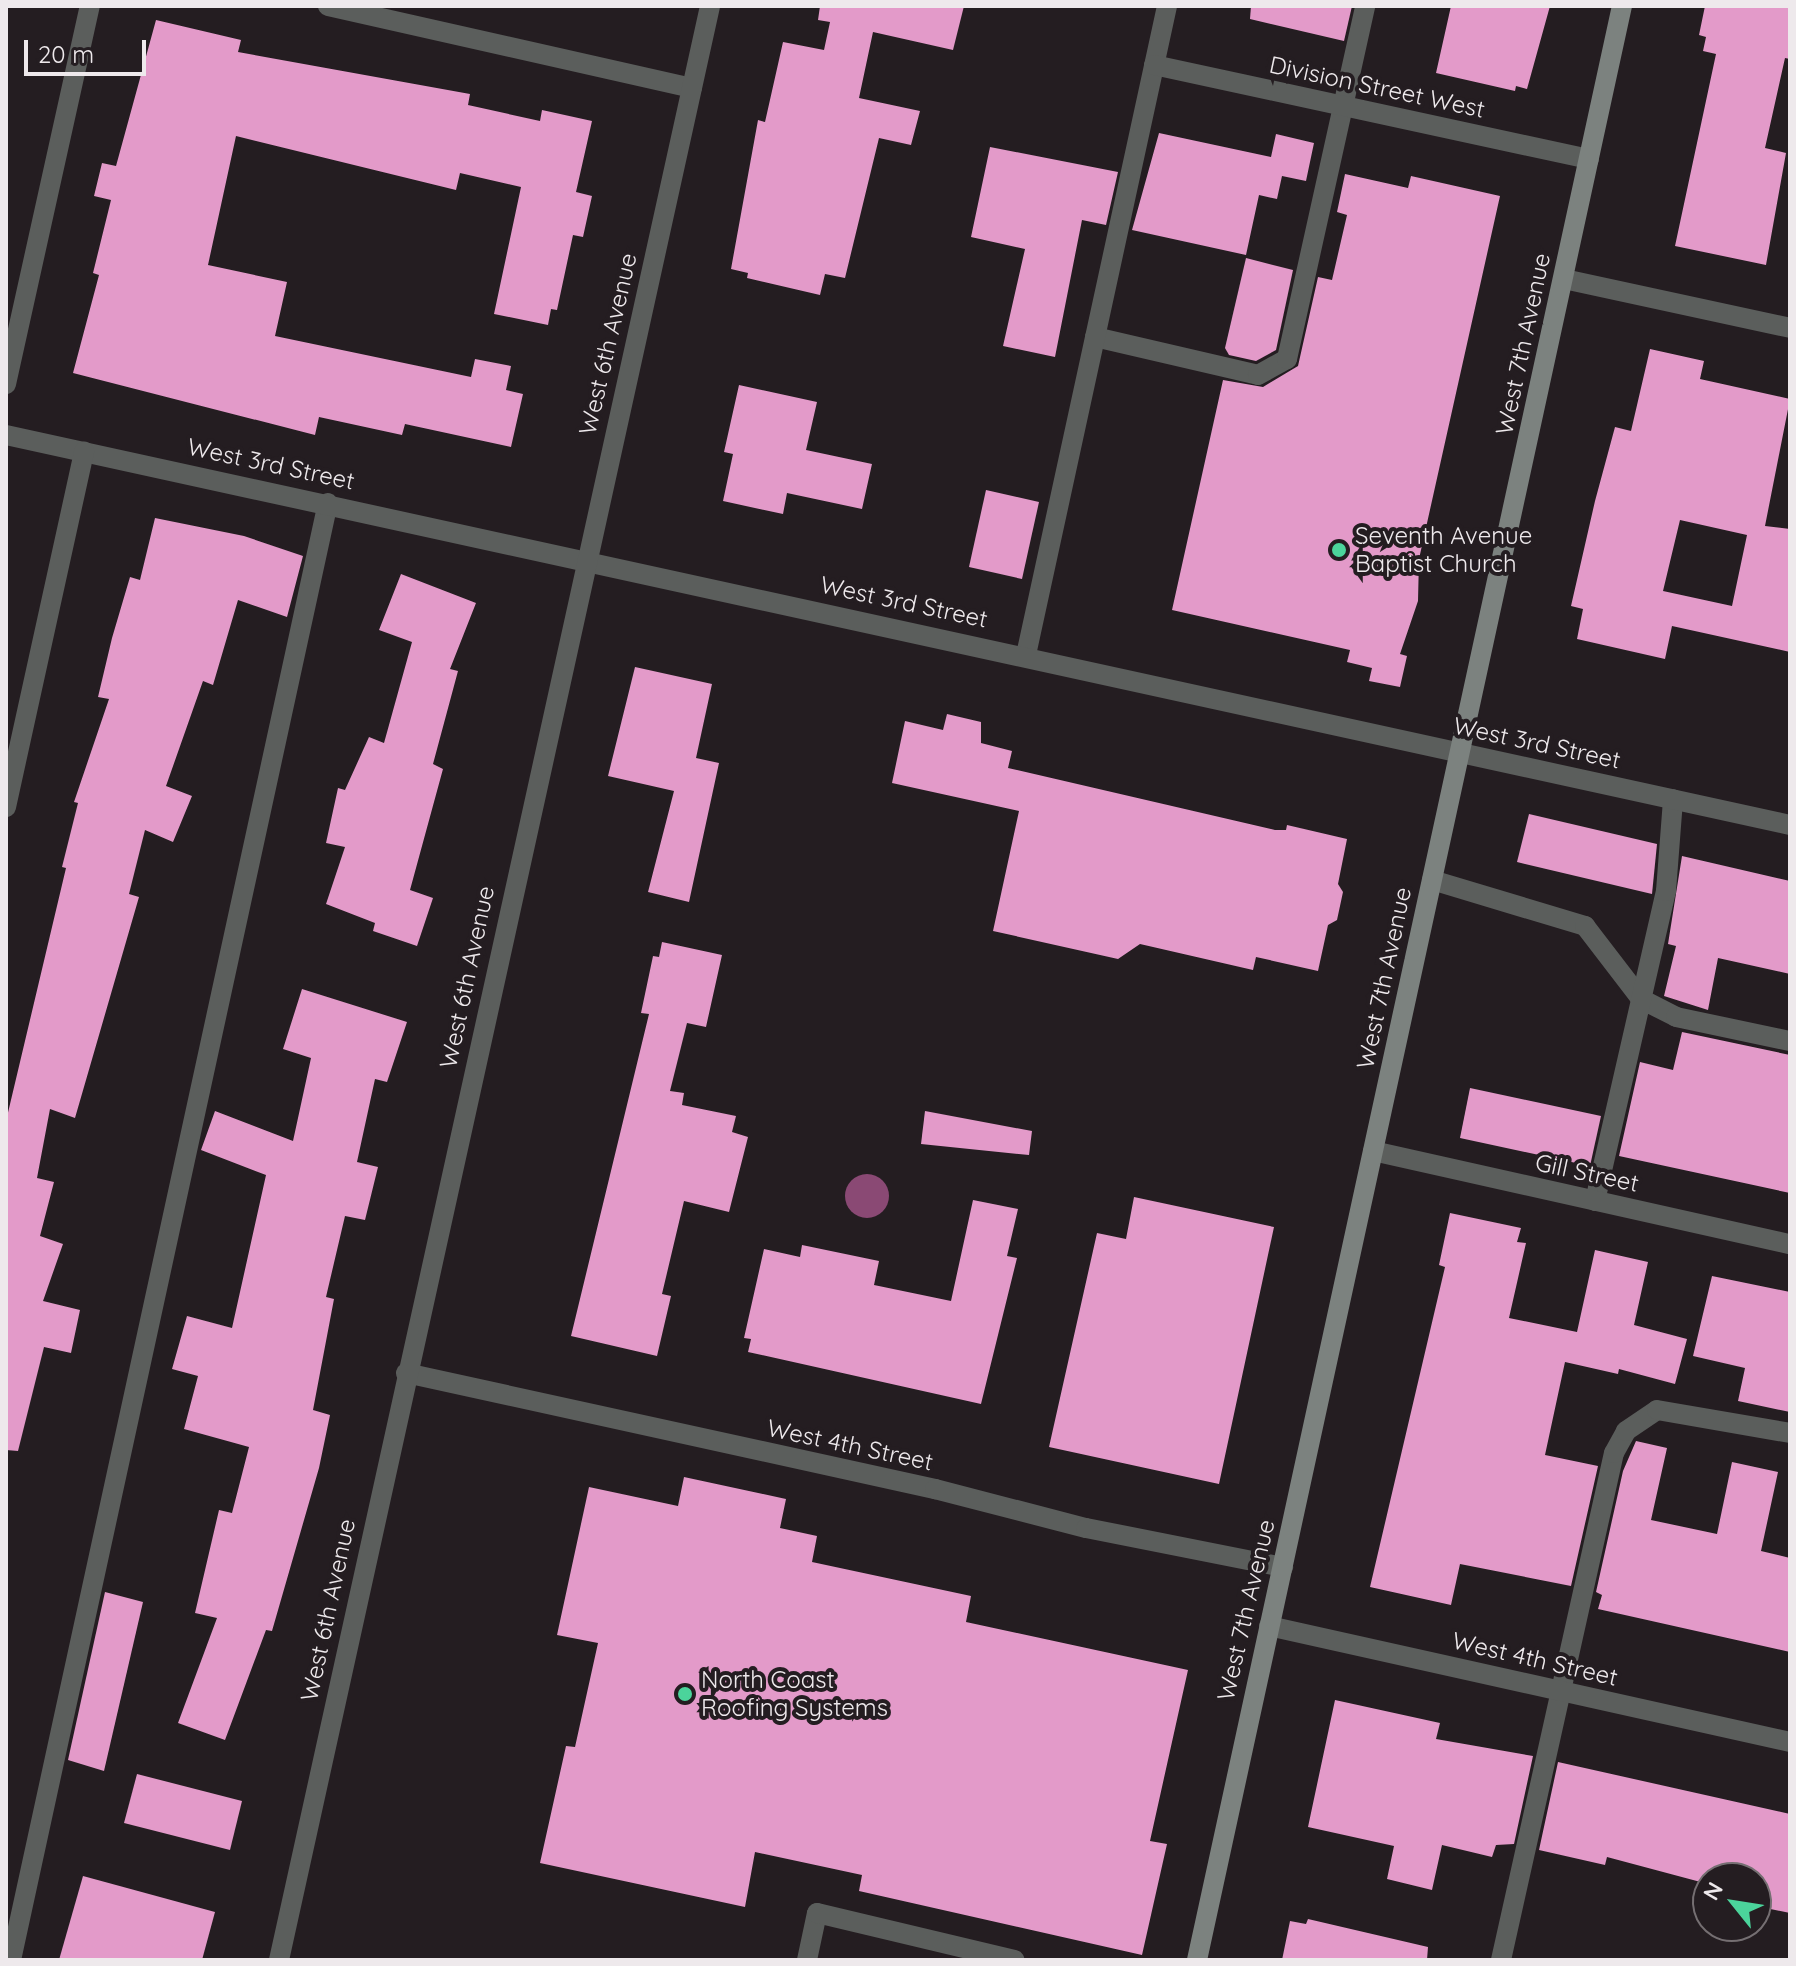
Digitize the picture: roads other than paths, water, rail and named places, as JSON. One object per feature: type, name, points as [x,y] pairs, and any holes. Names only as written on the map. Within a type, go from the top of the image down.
[{"type":"street","points":[[6,384],[90,6]]},
{"type":"street","points":[[328,6],[692,88]]},
{"type":"street","name":"West 6th Avenue","points":[[279,1960],[406,1373],[710,6]]},
{"type":"street","points":[[1026,655],[1167,6]]},
{"type":"street","points":[[1095,337],[1258,375],[1287,359],[1346,107],[1365,6]]},
{"type":"street","name":"West 7th Avenue","points":[[1197,1960],[1622,6]]},
{"type":"street","name":"Division Street West","points":[[1154,65],[1589,159]]},
{"type":"street","points":[[1564,279],[1790,328]]},
{"type":"street","name":"West 3rd Street","points":[[6,435],[1026,655],[1790,825]]},
{"type":"street","points":[[6,807],[84,451]]},
{"type":"street","points":[[11,1960],[328,503]]},
{"type":"street","points":[[1595,1201],[1666,891],[1673,799]]},
{"type":"street","points":[[1432,880],[1585,926],[1641,999],[1676,1017],[1790,1041]]},
{"type":"street","name":"Gill Street","points":[[1373,1151],[1790,1244]]},
{"type":"street","name":"West 4th Street","points":[[406,1373],[935,1489],[1086,1528],[1283,1567]]},
{"type":"street","points":[[1501,1960],[1614,1453],[1626,1431],[1657,1410],[1790,1433]]},
{"type":"street","name":"West 4th Street","points":[[1269,1626],[1790,1742]]},
{"type":"street","points":[[807,1960],[817,1913],[927,1950],[1011,1960]]},
{"type":"place","name":"Seventh Avenue Baptist Church","points":[[1339,550]]},
{"type":"place","name":"North Coast Roofing Systems","points":[[685,1694]]}]
